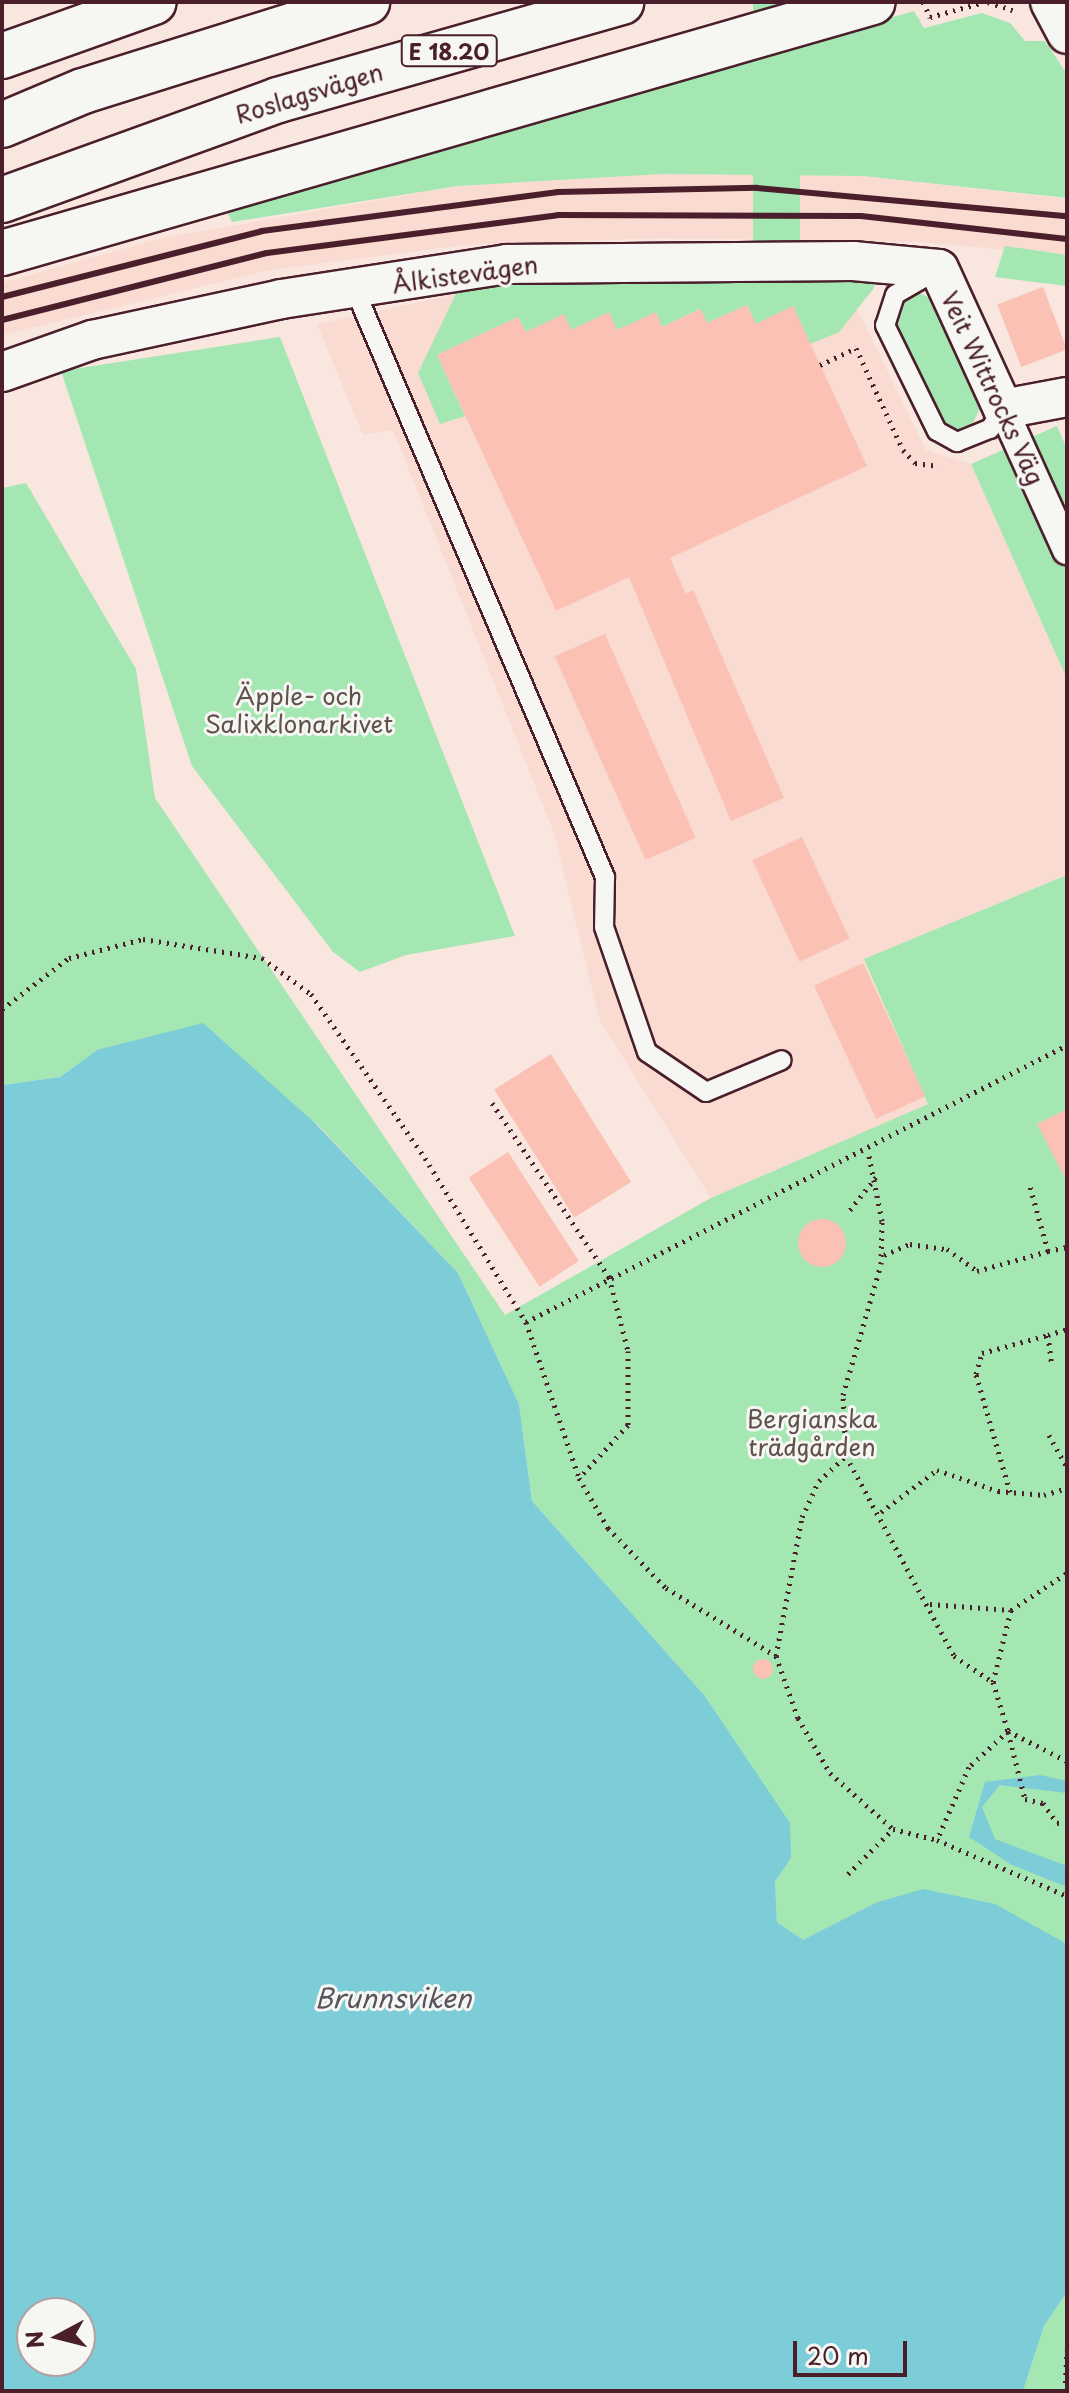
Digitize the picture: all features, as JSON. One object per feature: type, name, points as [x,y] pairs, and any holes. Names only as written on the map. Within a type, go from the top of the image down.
[{"type":"main road","points":[[2,56],[154,2]]},
{"type":"main road","points":[[2,125],[261,33],[367,2]]},
{"type":"main road","name":"Roslagsvägen","points":[[2,200],[278,100],[621,2]]},
{"type":"main road","points":[[2,253],[873,2]]},
{"type":"street","points":[[1050,2],[1067,34]]},
{"type":"street","name":"Ålkistevägen","points":[[2,372],[92,340],[506,264],[698,259],[939,269]]},
{"type":"street","name":"Veit Wittrocks Väg","points":[[939,269],[1067,550]]},
{"type":"street","points":[[1003,409],[1067,397]]},
{"type":"lane","points":[[939,269],[895,295],[885,325],[948,440],[990,429],[1003,409]]},
{"type":"lane","points":[[355,290],[605,877],[604,927],[647,1052],[706,1092],[782,1060]]},
{"type":"path","points":[[923,2],[930,17],[984,2]]},
{"type":"path","points":[[820,365],[856,348]]},
{"type":"path","points":[[2,1009],[69,958],[143,939],[262,958],[311,994],[425,1158],[526,1322],[579,1478],[608,1528],[666,1588],[776,1656]]},
{"type":"path","points":[[526,1322],[609,1277],[868,1151],[1067,1045]]},
{"type":"path","points":[[492,1103],[609,1277],[628,1351],[628,1425],[579,1478]]},
{"type":"path","points":[[868,1151],[876,1177],[881,1264],[843,1395],[846,1456],[881,1512],[954,1656],[993,1682]]},
{"type":"path","points":[[850,1210],[876,1177]]},
{"type":"path","points":[[1029,1183],[1048,1251]]},
{"type":"path","points":[[884,1255],[910,1244],[947,1249],[977,1271],[1067,1247]]},
{"type":"path","points":[[1010,1492],[976,1374],[982,1353],[1067,1329]]},
{"type":"path","points":[[1048,1335],[1052,1366]]},
{"type":"path","points":[[1049,1435],[1067,1468]]},
{"type":"path","points":[[846,1456],[819,1481],[802,1517],[776,1656],[798,1718],[830,1773],[893,1829],[937,1840],[1067,1896]]},
{"type":"path","points":[[881,1512],[937,1470],[959,1483],[1010,1492],[1067,1488]]},
{"type":"path","points":[[929,1604],[1011,1610],[1067,1573]]},
{"type":"path","points":[[1011,1610],[993,1682],[1025,1799],[1043,1803],[1057,1823],[1067,1822]]},
{"type":"path","points":[[1008,1731],[1067,1761]]},
{"type":"path","points":[[937,1840],[969,1767],[1008,1731]]},
{"type":"path","points":[[848,1874],[893,1829]]},
{"type":"path","points":[[1065,2391],[1067,2350]]},
{"type":"shaded area","points":[[662,174],[863,176],[1067,199],[1067,255],[919,242],[662,238],[465,245],[269,270],[2,335],[2,283],[158,239],[458,186]]},
{"type":"shaded area","points":[[844,282],[926,450],[971,464],[1067,679],[1067,875],[864,959],[929,1104],[711,1198],[600,1021],[554,833],[393,430],[363,435],[317,324],[462,293]]},
{"type":"green space","points":[[753,2],[800,2],[800,480],[753,480]]},
{"type":"green space","points":[[914,11],[924,28],[982,13],[1010,23],[1025,41],[1045,41],[1067,74],[1067,198],[863,176],[662,174],[458,186],[232,222],[225,207]]},
{"type":"green space","points":[[1005,246],[1067,255],[1067,286],[995,277]]},
{"type":"green space","points":[[795,277],[874,282],[874,288],[839,332],[810,344],[793,307],[756,324],[747,305],[707,323],[700,309],[662,327],[656,313],[617,330],[609,313],[571,330],[563,315],[526,332],[518,317],[437,355],[465,416],[440,424],[418,373],[462,281]]},
{"type":"green space","points":[[919,293],[930,298],[980,408],[968,433],[952,433],[938,420],[894,322],[903,299]]},
{"type":"green space","name":"Äpple- och Salixklonarkivet","points":[[280,337],[515,936],[406,955],[360,972],[333,952],[192,766],[61,371]]},
{"type":"green space","points":[[1057,426],[1067,449],[1067,679],[971,464]]},
{"type":"green space","name":"Bergianska trädgården","points":[[26,483],[136,669],[155,798],[505,1315],[711,1198],[928,1104],[864,959],[1067,875],[1067,1944],[875,1903],[802,1941],[777,1922],[775,1882],[791,1858],[704,1695],[532,1501],[519,1404],[458,1273],[316,1123],[97,1050],[60,1077],[2,1085],[2,488]]},
{"type":"green space","points":[[1067,2292],[1067,2391],[1023,2391],[1044,2326]]},
{"type":"water","name":"Brunnsviken","points":[[203,1023],[315,1123],[458,1273],[519,1404],[532,1501],[704,1695],[790,1823],[791,1858],[775,1882],[777,1922],[803,1940],[875,1903],[923,1889],[995,1904],[1067,1944],[1067,2292],[1044,2326],[1023,2391],[2,2391],[2,1085],[60,1077],[97,1050]]},
{"type":"water","points":[[1040,1775],[1067,1781],[1067,1793],[1000,1785],[982,1807],[995,1839],[1067,1866],[1067,1887],[1012,1865],[969,1837],[985,1782]]},
{"type":"building","points":[[1043,287],[1067,350],[1021,367],[997,305]]},
{"type":"building","points":[[747,305],[756,324],[793,306],[867,466],[670,558],[686,594],[693,590],[784,798],[731,821],[629,577],[556,611],[437,355],[518,317],[526,332],[564,314],[571,330],[609,312],[617,330],[656,312],[662,327],[701,309],[707,323]]},
{"type":"building","points":[[605,634],[696,838],[645,860],[555,656]]},
{"type":"building","points":[[802,837],[849,939],[799,962],[752,860]]},
{"type":"building","points":[[863,963],[925,1096],[876,1119],[814,986]]},
{"type":"building","points":[[551,1054],[631,1182],[574,1218],[494,1090]]},
{"type":"building","points":[[1067,1109],[1067,1182],[1037,1124]]},
{"type":"building","points":[[508,1152],[579,1261],[539,1287],[469,1178]]},
{"type":"building","points":[[822,1219],[839,1226],[846,1243],[839,1260],[822,1267],[805,1260],[798,1243],[805,1226]]},
{"type":"building","points":[[763,1659],[770,1662],[773,1669],[770,1676],[763,1679],[756,1676],[753,1669],[756,1662]]},
{"type":"railway","points":[[2,297],[262,231],[558,192],[757,188],[1067,216]]},
{"type":"railway","points":[[2,320],[267,253],[558,215],[861,216],[1067,239]]}]
